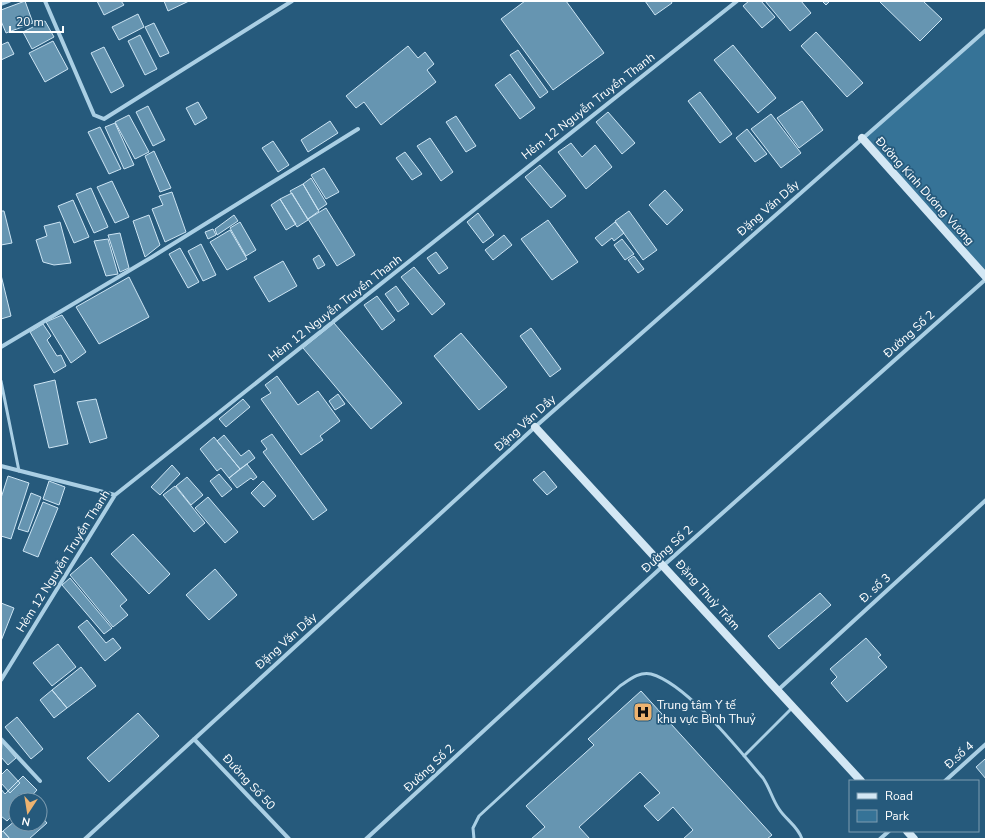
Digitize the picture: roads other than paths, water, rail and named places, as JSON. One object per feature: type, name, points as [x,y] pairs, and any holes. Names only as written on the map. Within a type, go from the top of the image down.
[{"type":"street","points":[[1,4],[9,1]]},
{"type":"street","points":[[46,1],[94,115],[104,119],[292,1]]},
{"type":"street","name":"Hẻm 12 Nguyễn Truyền Thanh","points":[[1,680],[115,494],[737,1]]},
{"type":"street","name":"Đặng Văn Dầy","points":[[85,839],[535,427],[986,30]]},
{"type":"street","points":[[1,347],[152,257],[358,129]]},
{"type":"street","name":"Đường Kinh Dương Vương","points":[[862,138],[986,278]]},
{"type":"street","name":"Đường Số 2","points":[[366,839],[664,565],[986,278]]},
{"type":"street","name":"Đặng Thuỳ Trâm","points":[[535,427],[664,565],[860,780]]},
{"type":"street","points":[[1,466],[115,494]]},
{"type":"street","name":"Đ. số 3","points":[[778,690],[986,500]]},
{"type":"street","points":[[1,739],[40,781]]},
{"type":"street","name":"Đường Số 50","points":[[194,739],[289,839]]},
{"type":"street","name":"Đ.số 4","points":[[946,780],[986,744]]},
{"type":"street","points":[[880,839],[888,832]]},
{"type":"lane","points":[[1,381],[19,470]]},
{"type":"lane","points":[[474,839],[473,828],[479,816],[620,686],[638,675],[651,674],[672,686],[697,704],[764,778],[770,787],[780,810],[800,833],[802,839]]},
{"type":"lane","points":[[744,756],[793,707]]},
{"type":"place","name":"Trung tâm Y tế khu vực Bình Thuỷ","points":[[643,712]]}]
